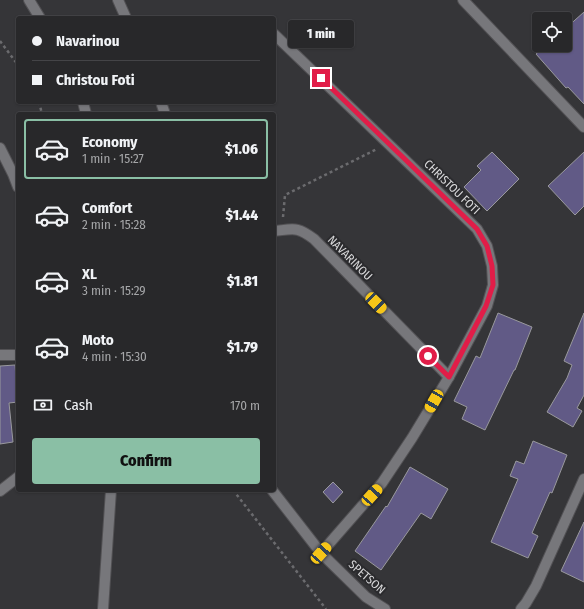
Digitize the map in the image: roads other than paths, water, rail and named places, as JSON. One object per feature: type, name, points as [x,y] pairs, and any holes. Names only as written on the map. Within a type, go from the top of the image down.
[{"type":"street","points":[[29,0],[39,16]]},
{"type":"street","points":[[118,0],[125,16]]},
{"type":"street","points":[[463,0],[584,126]]},
{"type":"street","name":"CHRISTOU FOTI","points":[[276,36],[477,229],[487,246],[492,266],[493,285],[486,306],[449,377],[412,438],[382,483],[321,553]]},
{"type":"street","points":[[0,148],[16,182]]},
{"type":"street","name":"NAVARINOU","points":[[278,231],[292,229],[299,230],[314,239],[449,377]]},
{"type":"street","points":[[0,355],[16,355]]},
{"type":"street","points":[[0,491],[16,479]]},
{"type":"street","points":[[521,609],[526,604],[536,586],[584,479]]},
{"type":"street","points":[[104,609],[111,492]]},
{"type":"street","name":"SPETSON","points":[[274,492],[321,553],[366,596],[385,609]]}]
